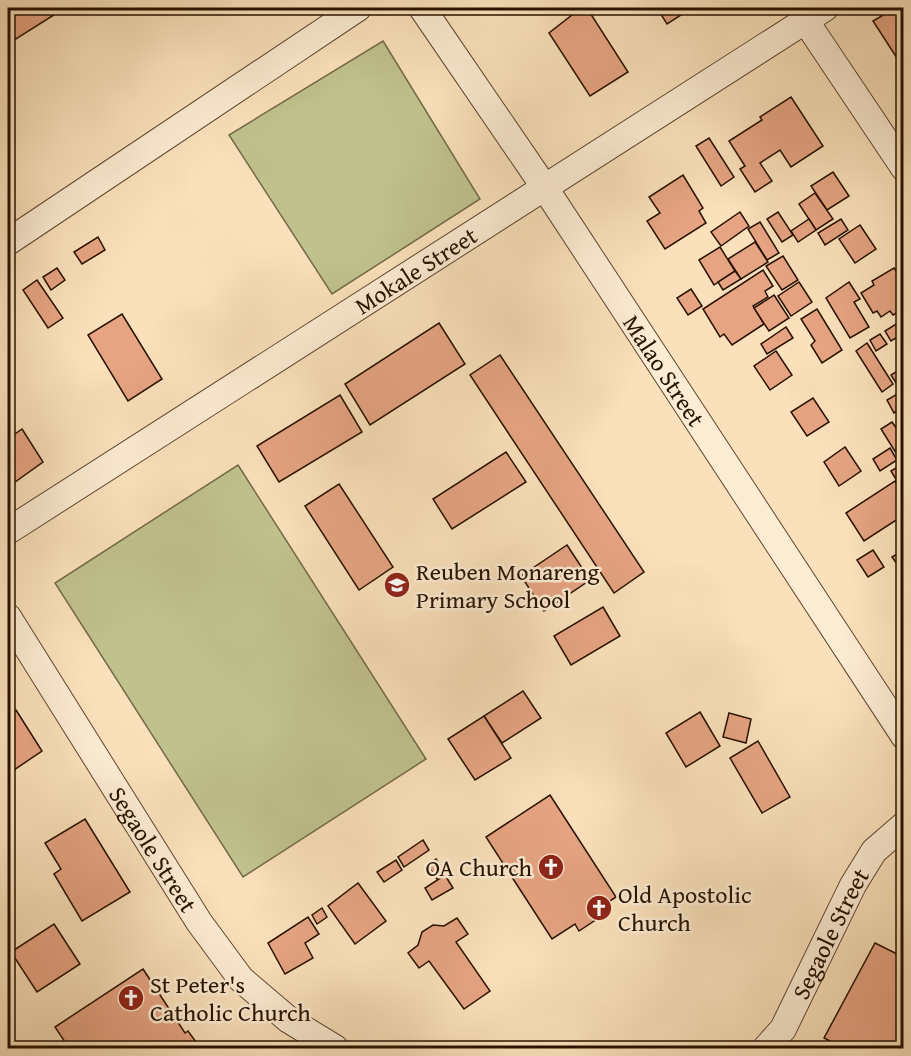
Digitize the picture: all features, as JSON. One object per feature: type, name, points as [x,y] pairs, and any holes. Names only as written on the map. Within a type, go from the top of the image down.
[{"type":"street","points":[[8,242],[358,8]]},
{"type":"street","name":"Malao Street","points":[[422,8],[543,185],[903,736]]},
{"type":"street","points":[[815,14],[903,168]]},
{"type":"street","name":"Mokale Street","points":[[8,531],[543,185],[815,14]]},
{"type":"street","name":"Segaole Street","points":[[8,617],[199,921],[241,979],[289,1020],[335,1048]]},
{"type":"street","name":"Segaole Street","points":[[766,1048],[783,1029],[853,885],[874,851],[903,825]]},
{"type":"green space","points":[[383,41],[480,199],[332,294],[229,135]]},
{"type":"green space","points":[[238,465],[426,759],[243,877],[55,583]]},
{"type":"building","points":[[8,8],[65,8],[8,44]]},
{"type":"building","points":[[581,8],[587,8],[628,72],[590,96],[549,33]]},
{"type":"building","points":[[657,8],[692,8],[667,24]]},
{"type":"building","points":[[895,8],[904,8],[904,69],[873,21]]},
{"type":"building","points":[[791,97],[823,146],[791,167],[780,150],[760,163],[772,181],[755,192],[740,169],[745,166],[729,141],[762,120],[760,117]]},
{"type":"building","points":[[709,138],[734,177],[721,186],[696,146]]},
{"type":"building","points":[[833,172],[849,196],[827,210],[811,186]]},
{"type":"building","points":[[683,175],[703,208],[699,211],[706,223],[665,249],[647,221],[660,213],[649,197]]},
{"type":"building","points":[[815,193],[833,219],[816,230],[799,204]]},
{"type":"building","points":[[740,212],[749,226],[721,246],[711,232]]},
{"type":"building","points":[[778,212],[793,235],[782,242],[767,219]]},
{"type":"building","points":[[809,219],[816,230],[798,242],[791,231]]},
{"type":"building","points":[[841,219],[848,230],[825,245],[818,233]]},
{"type":"building","points":[[760,222],[779,253],[767,260],[748,229]]},
{"type":"building","points":[[860,225],[876,249],[855,263],[839,239]]},
{"type":"building","points":[[98,237],[105,250],[82,264],[74,252]]},
{"type":"building","points":[[755,242],[768,262],[741,279],[728,259]]},
{"type":"building","points":[[720,247],[735,271],[714,285],[699,260]]},
{"type":"building","points":[[783,256],[798,280],[782,290],[766,266]]},
{"type":"building","points":[[904,266],[904,309],[893,315],[890,311],[881,317],[877,311],[873,313],[861,293],[874,285],[872,281],[894,268],[896,271]]},
{"type":"building","points":[[57,268],[65,280],[51,290],[43,277]]},
{"type":"building","points":[[763,270],[773,286],[765,291],[768,297],[753,306],[764,324],[732,345],[724,334],[720,337],[703,309]]},
{"type":"building","points":[[735,271],[741,279],[723,290],[718,282]]},
{"type":"building","points":[[37,280],[63,318],[48,328],[23,290]]},
{"type":"building","points":[[799,282],[812,302],[791,316],[778,296]]},
{"type":"building","points":[[849,282],[860,299],[854,302],[869,327],[850,338],[826,298]]},
{"type":"building","points":[[691,289],[702,306],[688,315],[677,298]]},
{"type":"building","points":[[774,295],[789,318],[769,331],[754,308]]},
{"type":"building","points":[[817,309],[842,350],[822,363],[811,345],[815,341],[801,319]]},
{"type":"building","points":[[122,314],[162,379],[128,401],[88,335]]},
{"type":"building","points":[[904,319],[904,333],[891,341],[885,331]]},
{"type":"building","points":[[439,323],[465,364],[370,425],[345,384]]},
{"type":"building","points":[[786,327],[793,338],[767,354],[761,344]]},
{"type":"building","points":[[880,334],[887,344],[876,351],[870,340]]},
{"type":"building","points":[[867,343],[893,384],[882,392],[856,351]]},
{"type":"building","points":[[776,351],[792,375],[770,390],[754,366]]},
{"type":"building","points":[[500,355],[644,572],[614,593],[470,375]]},
{"type":"building","points":[[904,367],[904,383],[898,386],[891,375]]},
{"type":"building","points":[[904,390],[904,420],[897,410],[894,413],[887,400]]},
{"type":"building","points":[[340,395],[362,432],[279,482],[257,446]]},
{"type":"building","points":[[813,398],[829,422],[807,436],[791,412]]},
{"type":"building","points":[[892,422],[904,439],[904,448],[896,453],[881,429]]},
{"type":"building","points":[[22,429],[43,462],[8,487],[8,439]]},
{"type":"building","points":[[845,447],[861,471],[839,486],[824,462]]},
{"type":"building","points":[[890,448],[897,460],[880,471],[873,459]]},
{"type":"building","points":[[506,452],[526,482],[452,529],[433,499]]},
{"type":"building","points":[[904,463],[904,477],[897,481],[891,471]]},
{"type":"building","points":[[895,481],[904,494],[904,515],[864,541],[846,513]]},
{"type":"building","points":[[339,484],[393,567],[359,590],[305,506]]},
{"type":"building","points":[[567,545],[590,580],[544,611],[521,576]]},
{"type":"building","points":[[873,550],[884,567],[868,577],[857,560]]},
{"type":"building","points":[[904,550],[904,574],[892,557]]},
{"type":"building","points":[[603,607],[620,636],[571,665],[554,636]]},
{"type":"building","points":[[523,691],[541,718],[502,743],[484,716]]},
{"type":"building","points":[[16,710],[42,751],[8,774],[8,716]]},
{"type":"building","points":[[700,712],[720,746],[686,767],[666,733]]},
{"type":"building","points":[[729,713],[751,719],[746,743],[723,737]]},
{"type":"building","points":[[484,716],[511,758],[475,780],[448,739]]},
{"type":"building","points":[[758,741],[790,797],[762,813],[730,758]]},
{"type":"building","name":"OA Church","points":[[550,795],[616,897],[593,912],[597,919],[579,931],[575,924],[552,939],[486,837]]},
{"type":"building","points":[[85,819],[130,892],[82,921],[54,874],[61,869],[45,843]]},
{"type":"building","points":[[423,840],[429,850],[404,867],[398,857]]},
{"type":"building","points":[[436,859],[445,873],[437,879],[427,865]]},
{"type":"building","points":[[396,860],[402,870],[384,882],[377,872]]},
{"type":"building","points":[[445,875],[453,888],[432,900],[425,888]]},
{"type":"building","points":[[358,883],[386,921],[355,944],[328,906]]},
{"type":"building","points":[[322,908],[327,917],[317,924],[312,915]]},
{"type":"building","points":[[308,917],[319,934],[305,943],[313,958],[285,974],[268,943]]},
{"type":"building","points":[[457,918],[468,934],[456,942],[490,991],[464,1009],[429,961],[419,968],[408,953],[418,945],[422,932],[433,925],[444,926]]},
{"type":"building","points":[[54,924],[80,964],[37,992],[11,952]]},
{"type":"building","points":[[875,943],[901,956],[904,951],[904,1048],[826,1048],[830,1041],[824,1038]]},
{"type":"building","name":"St Peter's Catholic Church","points":[[143,969],[185,1033],[188,1031],[199,1046],[196,1048],[69,1048],[55,1027]]},
{"type":"place","name":"Reuben Monareng Primary School","points":[[397,585]]},
{"type":"place","name":"OA Church","points":[[551,867]]},
{"type":"place","name":"Old Apostolic Church","points":[[599,908]]},
{"type":"place","name":"St Peter's Catholic Church","points":[[131,998]]}]
